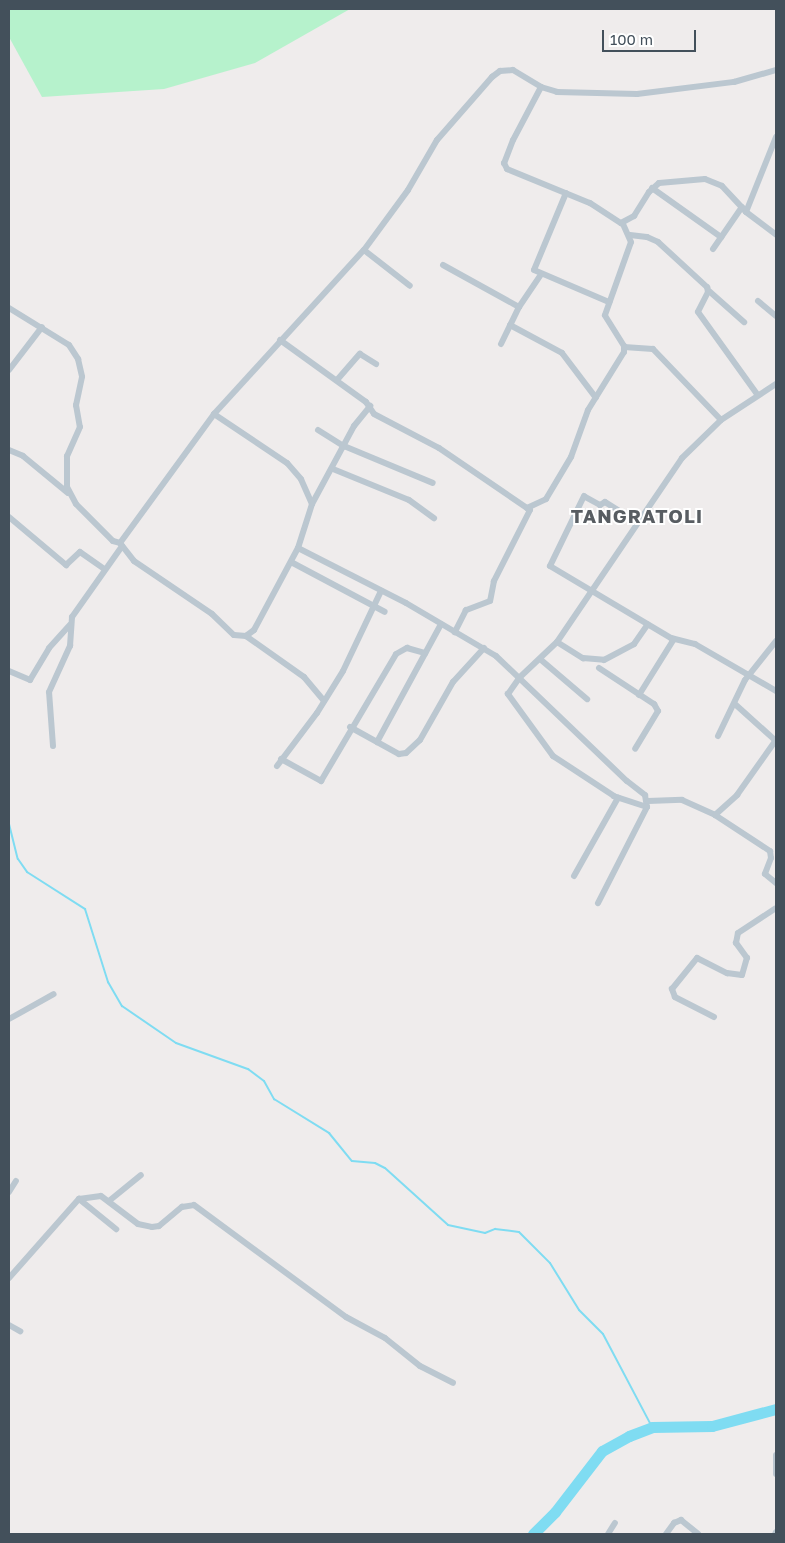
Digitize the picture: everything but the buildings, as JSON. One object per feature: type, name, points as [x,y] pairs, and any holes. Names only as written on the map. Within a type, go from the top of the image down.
[{"type":"street","points":[[9,671],[30,680],[49,648],[70,625],[104,569],[214,414],[364,250],[408,190],[438,140],[492,77],[500,71],[513,70],[541,87],[578,94],[637,94],[706,87],[776,70]]},
{"type":"street","points":[[541,87],[513,140],[504,165],[510,171],[594,205],[623,224],[630,235],[630,244],[605,317],[624,347]]},
{"type":"street","points":[[713,249],[744,209],[774,152],[776,137]]},
{"type":"street","points":[[623,224],[637,214],[652,188],[664,182],[705,179],[722,186],[744,209],[776,235]]},
{"type":"street","points":[[652,188],[722,237]]},
{"type":"street","points":[[566,193],[534,268],[541,274],[609,302]]},
{"type":"street","points":[[630,235],[647,237],[658,242],[708,291],[744,322]]},
{"type":"street","points":[[364,250],[410,286]]},
{"type":"street","points":[[443,264],[519,307]]},
{"type":"street","points":[[501,344],[519,307],[541,274]]},
{"type":"street","points":[[708,291],[698,312],[757,394]]},
{"type":"street","points":[[758,301],[776,316]]},
{"type":"street","points":[[9,308],[69,345],[81,368],[76,405],[79,432],[66,466],[68,493]]},
{"type":"street","points":[[510,325],[562,353],[596,398]]},
{"type":"street","points":[[9,370],[42,327]]},
{"type":"street","points":[[280,340],[337,380],[370,406],[374,414],[445,452],[527,508],[530,513],[494,580],[490,601],[466,610],[455,632]]},
{"type":"street","points":[[527,508],[546,499],[570,457],[584,418],[613,374],[624,347]]},
{"type":"street","points":[[624,347],[653,349],[721,420]]},
{"type":"street","points":[[337,380],[360,354],[376,364]]},
{"type":"street","points":[[776,384],[757,394],[721,420],[682,458],[557,642],[519,678],[508,697],[547,749],[575,772],[618,798],[647,804],[682,800],[715,815],[770,851],[772,855],[764,874],[776,883]]},
{"type":"street","points":[[246,636],[256,627],[298,548],[312,504],[359,419],[370,406]]},
{"type":"street","points":[[214,414],[287,463],[301,479],[312,504]]},
{"type":"street","points":[[318,430],[344,446],[433,483]]},
{"type":"street","points":[[9,450],[23,456],[68,493],[113,541],[121,545],[134,561],[212,614],[234,635],[246,636],[298,672],[324,701]]},
{"type":"street","points":[[333,469],[409,500],[434,518]]},
{"type":"street","points":[[638,522],[605,502],[600,504],[584,497],[550,565],[674,639],[692,642],[732,668],[750,673],[776,691]]},
{"type":"street","points":[[9,517],[66,564],[81,553],[104,569]]},
{"type":"street","points":[[298,548],[484,648],[519,678],[627,781],[645,794],[647,804],[598,903]]},
{"type":"street","points":[[291,562],[385,612]]},
{"type":"street","points":[[277,766],[324,701],[352,654],[381,591]]},
{"type":"street","points":[[377,742],[440,624]]},
{"type":"street","points":[[557,642],[583,658],[604,660],[634,644],[648,624]]},
{"type":"street","points":[[53,746],[49,692],[70,646],[70,625]]},
{"type":"street","points":[[639,694],[658,670],[674,639]]},
{"type":"street","points":[[718,736],[736,705],[750,673],[776,640]]},
{"type":"street","points":[[281,759],[321,781],[350,727],[396,654],[407,648],[425,652]]},
{"type":"street","points":[[350,727],[401,754],[412,748],[449,687],[484,648]]},
{"type":"street","points":[[540,659],[587,700]]},
{"type":"street","points":[[599,668],[639,694],[658,711],[635,749]]},
{"type":"street","points":[[715,815],[737,795],[776,741],[736,705]]},
{"type":"street","points":[[574,876],[618,798]]},
{"type":"street","points":[[714,1018],[674,997],[672,990],[697,958],[727,973],[742,975],[747,958],[736,943],[738,933],[776,908]]},
{"type":"street","points":[[9,1019],[54,994]]},
{"type":"street","points":[[109,1201],[141,1175]]},
{"type":"street","points":[[9,1192],[16,1181]]},
{"type":"street","points":[[9,1278],[79,1199],[95,1195],[109,1201],[138,1224],[152,1227],[159,1226],[182,1207],[194,1205],[346,1317],[380,1335],[420,1366],[452,1383]]},
{"type":"street","points":[[79,1199],[116,1229]]},
{"type":"street","points":[[9,1325],[20,1331]]},
{"type":"street","points":[[776,1455],[776,1474]]},
{"type":"street","points":[[666,1534],[674,1523],[681,1520],[698,1534]]},
{"type":"street","points":[[608,1534],[615,1523]]},
{"type":"green space","points":[[9,9],[350,9],[255,63],[164,89],[42,97],[9,37]]},
{"type":"waterway","points":[[9,824],[18,859],[27,872],[85,909],[108,982],[122,1006],[176,1043],[248,1069],[264,1081],[274,1099],[329,1133],[352,1161],[375,1163],[385,1168],[448,1225],[485,1233],[495,1229],[519,1232],[550,1263],[579,1310],[603,1334],[652,1427]]},
{"type":"waterway","points":[[533,1534],[555,1512],[602,1451],[629,1436],[652,1427],[712,1426],[776,1409]]},
{"type":"district","name":"TANGRATOLI","points":[[637,516]]}]
